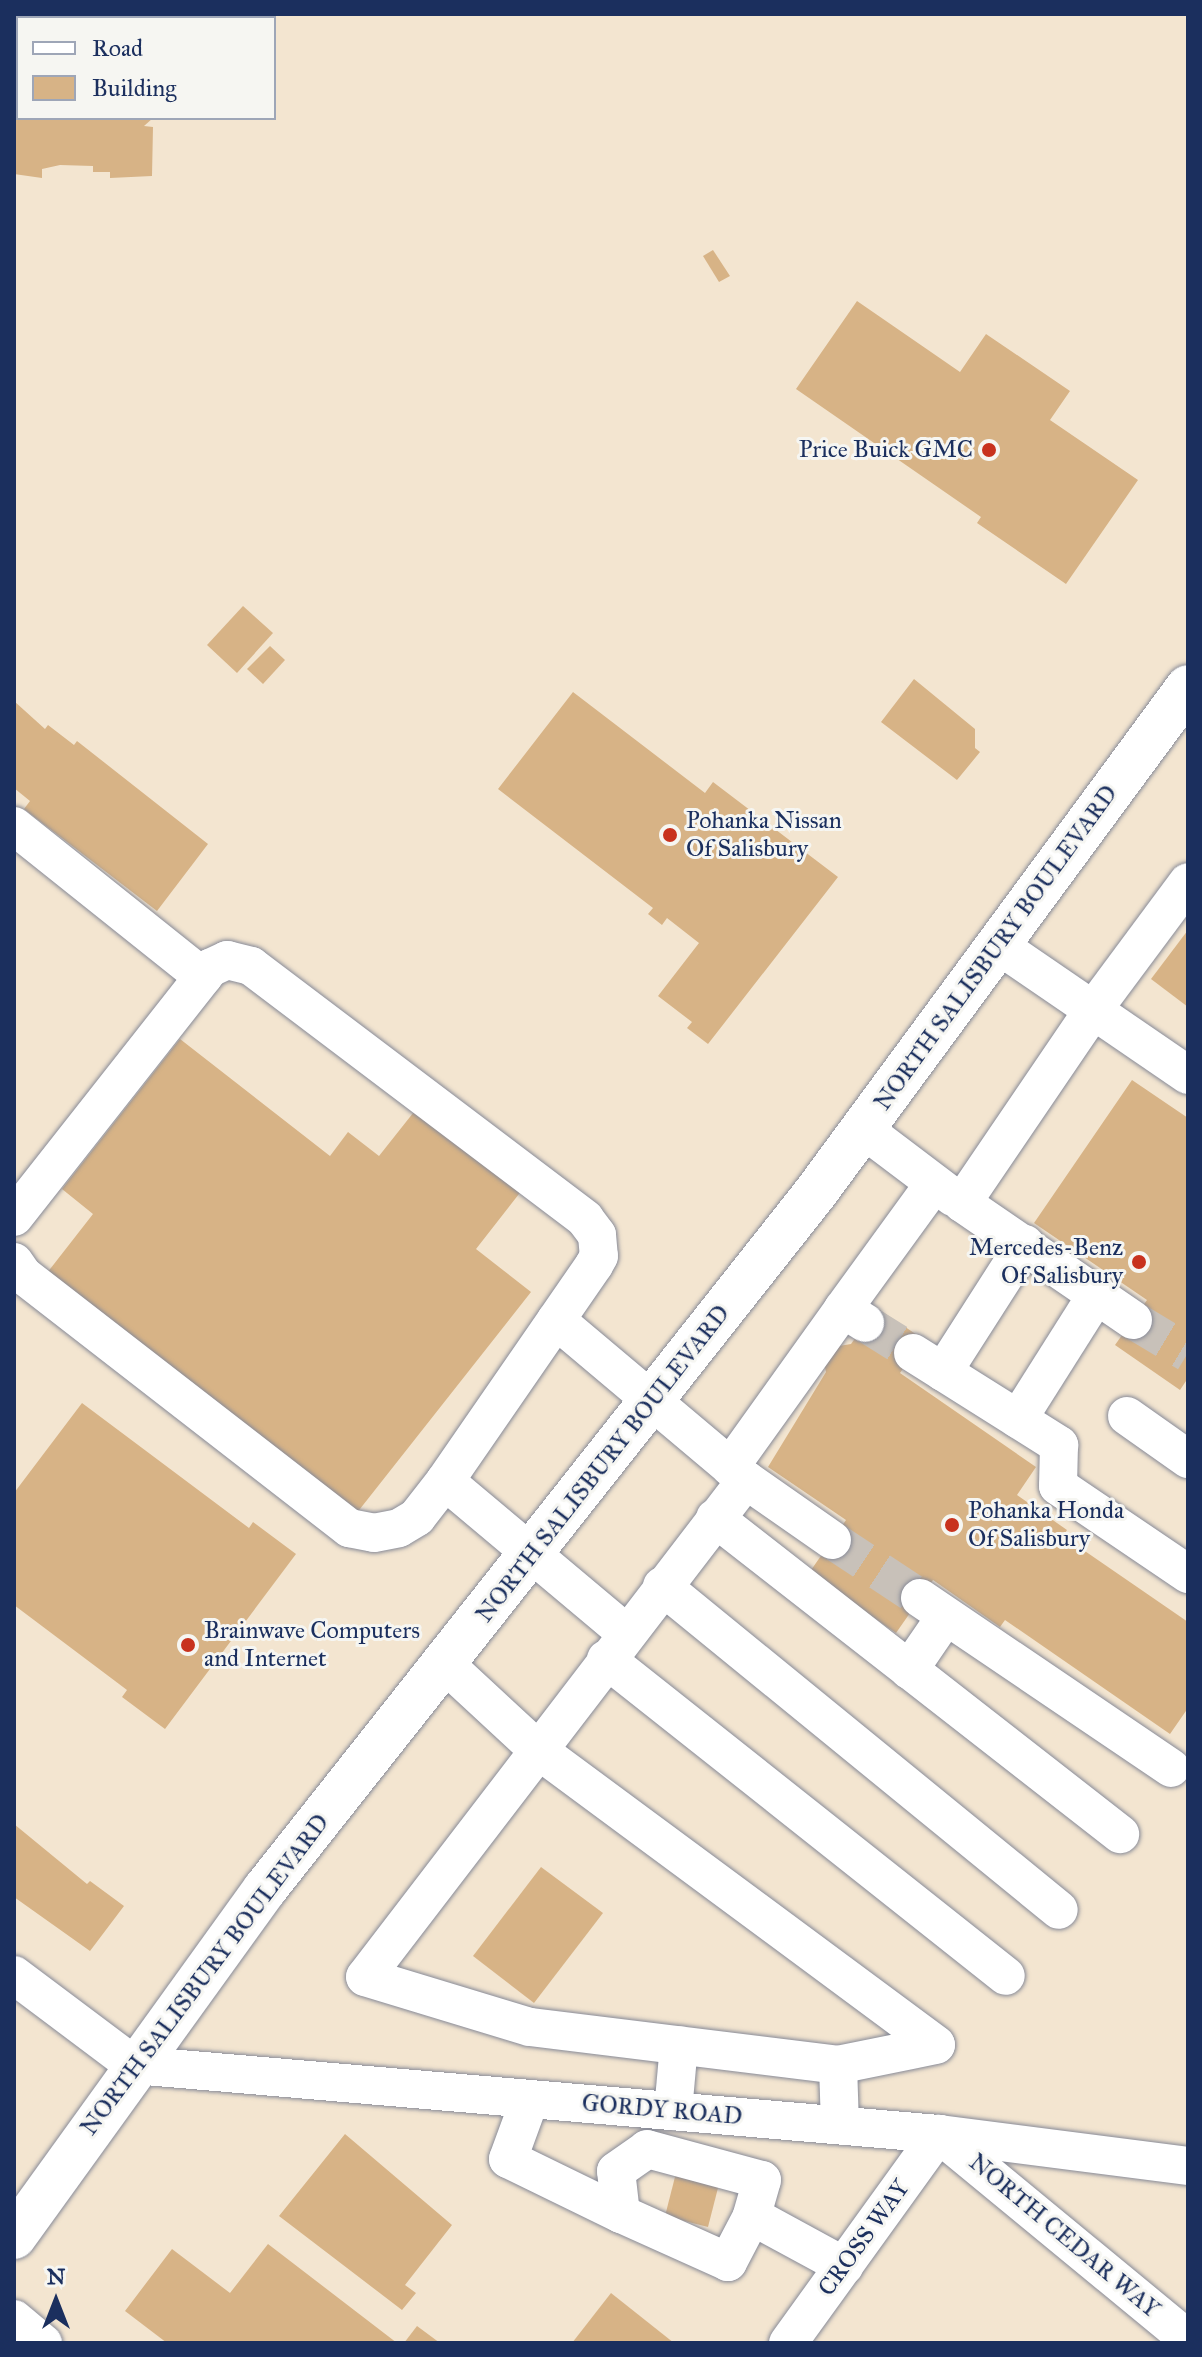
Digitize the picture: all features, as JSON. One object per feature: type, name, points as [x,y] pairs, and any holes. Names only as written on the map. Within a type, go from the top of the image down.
[{"type":"main road","name":"NORTH SALISBURY BOULEVARD","points":[[14,2237],[134,2065],[445,1664],[652,1405],[1183,705]]},
{"type":"street","points":[[14,826],[24,829],[203,977]]},
{"type":"street","points":[[445,1664],[538,1750],[936,2045],[838,2065],[530,2027],[365,1977],[538,1750],[616,1646],[715,1518],[738,1474],[854,1316],[1093,1010],[1188,882]]},
{"type":"street","points":[[998,945],[1184,1068]]},
{"type":"street","points":[[14,1217],[203,977],[227,960],[251,966],[585,1219],[597,1235],[599,1256],[417,1517],[399,1528],[374,1533],[349,1528],[23,1275],[14,1262]]},
{"type":"street","points":[[863,1129],[948,1194],[1133,1320]]},
{"type":"street","points":[[1025,1244],[928,1363],[1059,1445],[1058,1486],[1188,1574]]},
{"type":"street","points":[[1018,1419],[1097,1294]]},
{"type":"street","points":[[556,1320],[652,1405],[738,1474],[832,1540]]},
{"type":"street","points":[[1127,1416],[1188,1459]]},
{"type":"street","points":[[445,1481],[532,1554],[616,1646],[1006,1976]]},
{"type":"street","points":[[715,1518],[1120,1834]]},
{"type":"street","points":[[662,1586],[1059,1910]]},
{"type":"street","points":[[909,1670],[933,1607],[1171,1768]]},
{"type":"street","points":[[14,1975],[134,2065]]},
{"type":"street","points":[[673,2111],[679,2045]]},
{"type":"street","name":"GORDY ROAD","points":[[134,2065],[939,2134],[1188,2166]]},
{"type":"street","points":[[838,2065],[840,2125]]},
{"type":"street","points":[[530,2099],[508,2159],[621,2214],[728,2262],[752,2216],[762,2180],[647,2149],[616,2171],[621,2214]]},
{"type":"street","points":[[716,2166],[730,2116]]},
{"type":"street","name":"CROSS WAY","points":[[788,2343],[939,2134]]},
{"type":"street","name":"NORTH CEDAR WAY","points":[[939,2134],[1188,2339]]},
{"type":"street","points":[[752,2216],[844,2266]]},
{"type":"street","points":[[14,2319],[43,2343]]},
{"type":"building","points":[[14,69],[16,120],[151,120],[144,126],[153,127],[152,176],[110,178],[110,172],[93,172],[93,166],[60,165],[42,169],[42,178],[14,174]]},
{"type":"building","points":[[713,250],[730,276],[719,282],[703,256]]},
{"type":"building","name":"Price Buick GMC","points":[[857,301],[960,372],[986,334],[1070,391],[1050,420],[1138,480],[1066,584],[977,523],[981,517],[796,389]]},
{"type":"building","points":[[243,606],[273,633],[237,673],[207,645]]},
{"type":"building","points":[[270,646],[285,660],[263,684],[247,669]]},
{"type":"building","points":[[914,679],[975,729],[975,748],[980,752],[957,780],[881,722]]},
{"type":"building","name":"Pohanka Nissan Of Salisbury","points":[[573,692],[705,793],[713,782],[838,877],[708,1044],[687,1028],[692,1022],[658,996],[699,943],[667,918],[662,925],[648,914],[653,908],[498,789]]},
{"type":"building","points":[[14,701],[45,729],[48,725],[74,745],[77,741],[208,844],[157,911],[24,809],[30,801],[14,788]]},
{"type":"building","points":[[1188,930],[1188,1007],[1151,979]]},
{"type":"building","points":[[180,1039],[330,1156],[348,1132],[379,1156],[421,1103],[526,1185],[476,1249],[531,1292],[356,1514],[47,1273],[93,1214],[62,1189]]},
{"type":"building","name":"Mercedes-Benz Of Salisbury","points":[[1132,1080],[1188,1118],[1188,1378],[1180,1390],[1115,1345],[1147,1300],[1034,1223]]},
{"type":"building","name":"Pohanka Honda Of Salisbury","points":[[877,1308],[923,1339],[900,1373],[1036,1467],[1017,1495],[1067,1530],[1063,1536],[1188,1622],[1188,1708],[1170,1734],[1005,1620],[1000,1627],[933,1580],[896,1633],[809,1573],[846,1520],[768,1467],[826,1372],[824,1363],[833,1347],[851,1344]]},
{"type":"building","points":[[82,1403],[249,1528],[253,1522],[296,1554],[165,1729],[122,1697],[127,1690],[14,1605],[14,1493]]},
{"type":"building","points":[[14,1824],[87,1884],[90,1881],[124,1906],[90,1951],[14,1897]]},
{"type":"building","points":[[541,1867],[603,1913],[534,2003],[473,1956]]},
{"type":"building","points":[[345,2134],[452,2225],[405,2285],[416,2293],[402,2310],[279,2216]]},
{"type":"building","points":[[676,2173],[719,2184],[708,2227],[665,2216]]},
{"type":"building","points":[[268,2244],[397,2343],[167,2343],[125,2311],[172,2249],[230,2293]]},
{"type":"building","points":[[611,2293],[674,2343],[572,2343]]},
{"type":"building","points":[[417,2326],[440,2343],[404,2343]]},
{"type":"tunnel","points":[[1133,1320],[1188,1353]]},
{"type":"tunnel","points":[[865,1323],[913,1353]]},
{"type":"tunnel","points":[[832,1540],[920,1598]]},
{"type":"place","name":"Price Buick GMC","points":[[989,450]]},
{"type":"place","name":"Pohanka Nissan Of Salisbury","points":[[670,835]]},
{"type":"place","name":"Mercedes-Benz Of Salisbury","points":[[1139,1262]]},
{"type":"place","name":"Pohanka Honda Of Salisbury","points":[[952,1525]]},
{"type":"place","name":"Brainwave Computers and Internet","points":[[188,1645]]}]
